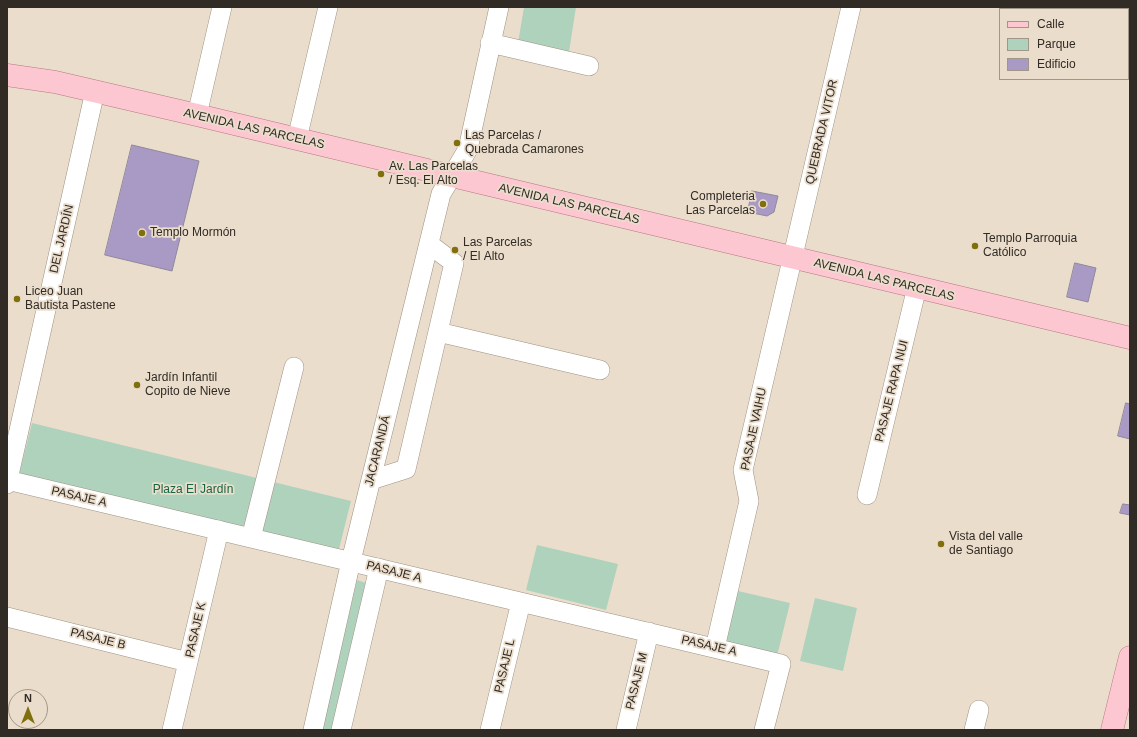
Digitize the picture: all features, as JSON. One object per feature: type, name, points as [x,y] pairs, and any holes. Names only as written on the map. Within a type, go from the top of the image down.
[{"type":"main road","name":"AVENIDA LAS PARCELAS","points":[[7,75],[55,82],[95,91],[1130,338]]},
{"type":"main road","points":[[1112,730],[1130,657]]},
{"type":"street","points":[[197,115],[222,7]]},
{"type":"street","points":[[297,139],[328,7]]},
{"type":"street","name":"JACARANDÁ","points":[[313,730],[351,561],[441,194],[468,149],[499,7]]},
{"type":"street","name":"QUEBRADA VITOR","points":[[793,258],[851,7]]},
{"type":"street","points":[[490,43],[589,66]]},
{"type":"street","name":"DEL JARDÍN","points":[[7,481],[95,91]]},
{"type":"street","points":[[371,480],[406,469],[454,263],[429,244]]},
{"type":"street","name":"PASAJE VAIHU","points":[[715,648],[749,501],[743,470],[793,258]]},
{"type":"street","name":"PASAJE RAPA NUI","points":[[867,495],[917,287]]},
{"type":"street","points":[[438,332],[600,370]]},
{"type":"street","points":[[251,538],[294,367]]},
{"type":"street","name":"PASAJE A","points":[[7,481],[351,561],[781,664],[764,730]]},
{"type":"street","name":"PASAJE K","points":[[172,730],[219,530]]},
{"type":"street","points":[[341,730],[378,568]]},
{"type":"street","name":"PASAJE L","points":[[490,730],[521,602]]},
{"type":"street","name":"PASAJE B","points":[[7,617],[188,662]]},
{"type":"street","name":"PASAJE M","points":[[626,730],[649,632]]},
{"type":"street","points":[[974,730],[979,710]]},
{"type":"green space","points":[[524,7],[576,7],[569,52],[518,43]]},
{"type":"green space","name":"Plaza El Jardín","points":[[32,423],[351,501],[338,553],[19,475]]},
{"type":"green space","points":[[537,545],[618,564],[606,610],[526,590]]},
{"type":"green space","points":[[357,580],[381,588],[347,730],[322,730]]},
{"type":"green space","points":[[738,591],[790,603],[777,656],[725,644]]},
{"type":"green space","points":[[815,598],[857,608],[843,671],[800,661]]},
{"type":"building","points":[[132,145],[199,161],[172,271],[105,255]]},
{"type":"building","name":"Completeria Las Parcelas","points":[[752,191],[778,196],[774,212],[767,216],[748,212]]},
{"type":"building","points":[[1075,263],[1096,268],[1088,302],[1067,297]]},
{"type":"building","points":[[1126,403],[1130,404],[1130,439],[1118,436]]},
{"type":"building","points":[[1123,504],[1130,505],[1130,515],[1120,513]]},
{"type":"place","name":"Las Parcelas / Quebrada Camarones","points":[[457,143]]},
{"type":"place","name":"Av. Las Parcelas / Esq. El Alto","points":[[381,174]]},
{"type":"place","name":"Completeria Las Parcelas","points":[[763,204]]},
{"type":"place","name":"Templo Mormón","points":[[142,233]]},
{"type":"place","name":"Templo Parroquia Católico","points":[[975,246]]},
{"type":"place","name":"Las Parcelas / El Alto","points":[[455,250]]},
{"type":"place","name":"Liceo Juan Bautista Pastene","points":[[17,299]]},
{"type":"place","name":"Jardín Infantil Copito de Nieve","points":[[137,385]]},
{"type":"place","name":"Vista del valle de Santiago","points":[[941,544]]}]
